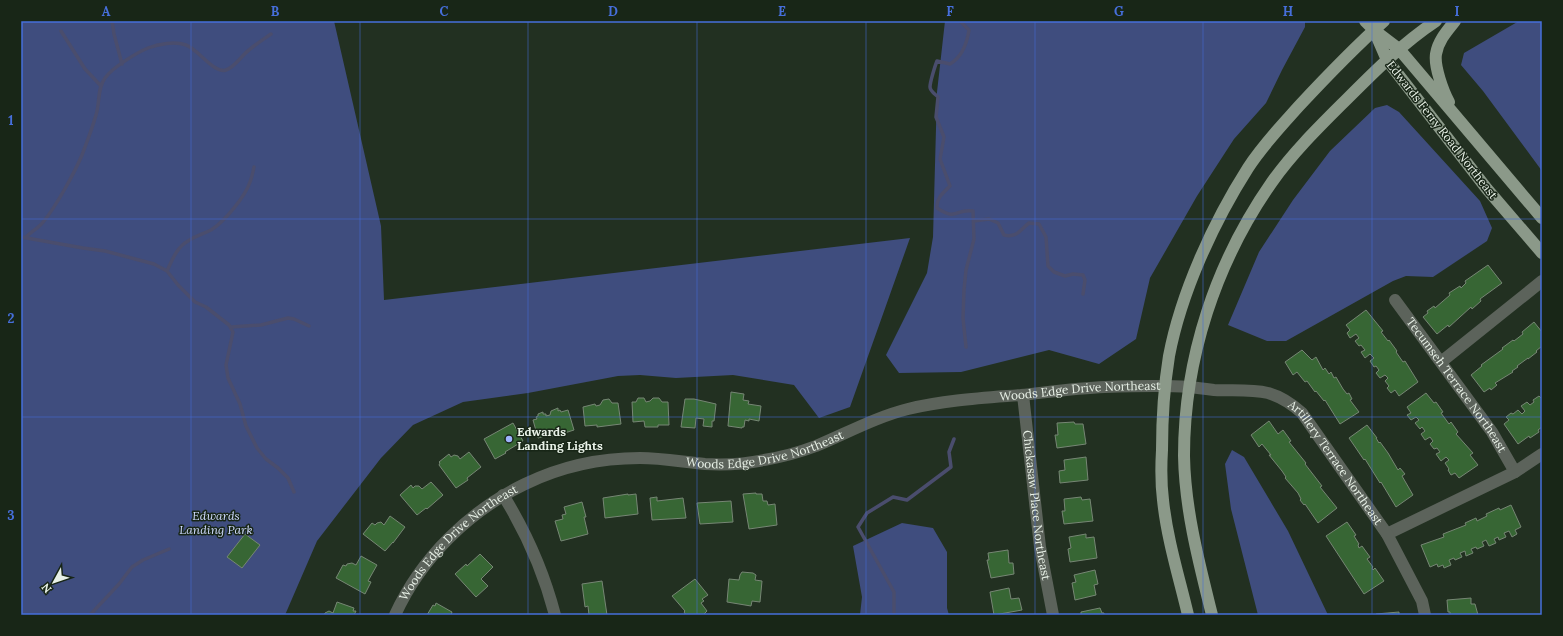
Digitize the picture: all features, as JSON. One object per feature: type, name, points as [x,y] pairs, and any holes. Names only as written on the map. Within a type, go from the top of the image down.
[{"type":"main road","points":[[1365,21],[1374,30]]},
{"type":"main road","points":[[1188,615],[1172,550],[1163,500],[1162,434],[1165,386],[1170,355],[1183,304],[1193,277],[1220,216],[1248,167],[1286,120],[1320,83],[1384,21]]},
{"type":"main road","points":[[1212,615],[1191,526],[1184,457],[1185,424],[1189,387],[1195,356],[1216,285],[1232,248],[1249,217],[1273,181],[1297,151],[1316,130],[1387,60],[1436,21]]},
{"type":"main road","points":[[1455,21],[1443,36],[1436,54],[1438,74],[1444,93],[1463,125]]},
{"type":"main road","name":"Edwards Ferry Road Northeast","points":[[1374,30],[1399,49],[1542,218]]},
{"type":"main road","name":"Edwards Ferry Road Northeast","points":[[1374,30],[1387,60],[1487,188],[1542,253]]},
{"type":"street","points":[[1441,362],[1542,282]]},
{"type":"street","name":"Tecumseh Terrace Northeast","points":[[1395,300],[1492,432],[1515,472]]},
{"type":"street","name":"Woods Edge Drive Northeast","points":[[395,615],[414,580],[446,540],[473,516],[503,495],[526,483],[554,472],[583,464],[611,459],[670,459],[705,464],[735,464],[762,461],[790,455],[816,446],[876,419],[906,410],[945,402],[1106,387],[1189,387]]},
{"type":"street","name":"Artillery Terrace Northeast","points":[[1189,387],[1266,393],[1281,397],[1291,403],[1302,413],[1386,534],[1422,601],[1425,615]]},
{"type":"street","name":"Chickasaw Place Northeast","points":[[1023,395],[1040,547],[1053,615]]},
{"type":"street","points":[[1386,534],[1515,472],[1542,454]]},
{"type":"street","points":[[503,495],[513,511],[534,554],[548,589],[555,615]]},
{"type":"green space","name":"Edwards Landing Park","points":[[21,21],[334,21],[381,226],[384,300],[910,238],[850,407],[819,418],[794,385],[733,375],[676,378],[640,375],[618,376],[528,393],[463,402],[413,425],[381,458],[317,541],[285,615],[21,615]]},
{"type":"green space","points":[[945,21],[1305,21],[1305,27],[1266,103],[1234,139],[1197,196],[1150,278],[1136,339],[1099,364],[1049,350],[961,372],[899,373],[886,355],[927,273],[933,237],[937,92]]},
{"type":"green space","points":[[1519,21],[1542,21],[1542,171],[1483,91],[1461,65],[1464,53]]},
{"type":"green space","points":[[1387,105],[1399,112],[1480,201],[1492,228],[1487,241],[1433,277],[1406,276],[1393,281],[1286,341],[1267,341],[1228,325],[1259,252],[1293,200],[1330,151],[1375,108]]},
{"type":"green space","points":[[1232,450],[1244,457],[1288,531],[1328,615],[1258,615],[1231,509],[1225,464]]},
{"type":"green space","points":[[902,523],[933,528],[947,552],[947,608],[949,615],[860,615],[862,597],[853,546]]},
{"type":"building","points":[[1488,265],[1502,283],[1480,299],[1481,301],[1472,309],[1471,307],[1449,327],[1448,325],[1437,334],[1423,317],[1428,313],[1427,311],[1434,306],[1435,308],[1450,295],[1449,293],[1460,286],[1461,288],[1466,283],[1465,281]]},
{"type":"building","points":[[1366,310],[1383,331],[1381,332],[1388,341],[1389,340],[1403,362],[1405,361],[1418,382],[1399,396],[1395,390],[1391,393],[1387,388],[1389,386],[1385,381],[1388,378],[1385,375],[1380,378],[1376,373],[1379,370],[1376,366],[1374,367],[1370,361],[1374,358],[1370,354],[1365,358],[1361,352],[1365,350],[1355,341],[1359,338],[1356,334],[1350,338],[1347,333],[1350,330],[1346,325]]},
{"type":"building","points":[[1534,322],[1542,332],[1542,346],[1536,351],[1537,352],[1517,366],[1518,367],[1512,371],[1513,372],[1495,383],[1497,385],[1491,390],[1490,388],[1484,392],[1471,375],[1482,366],[1481,365],[1503,349],[1502,348],[1523,334],[1522,332]]},
{"type":"building","points":[[1302,350],[1312,360],[1316,357],[1323,370],[1325,368],[1329,374],[1331,372],[1334,378],[1336,377],[1347,394],[1349,393],[1352,399],[1350,400],[1359,412],[1340,424],[1325,400],[1324,401],[1316,391],[1315,392],[1307,381],[1305,382],[1297,372],[1293,375],[1285,362]]},
{"type":"building","points":[[731,392],[744,394],[743,400],[749,401],[748,404],[761,406],[759,421],[749,419],[749,421],[745,420],[744,427],[742,428],[728,426]]},
{"type":"building","points":[[1426,393],[1434,403],[1436,402],[1443,412],[1441,413],[1449,424],[1451,422],[1458,432],[1456,434],[1473,453],[1470,455],[1478,465],[1459,478],[1455,473],[1451,475],[1448,470],[1449,469],[1445,463],[1449,460],[1446,457],[1441,461],[1436,454],[1440,452],[1437,448],[1434,449],[1430,444],[1433,441],[1430,437],[1425,440],[1421,434],[1425,431],[1422,427],[1420,429],[1415,423],[1419,420],[1416,417],[1411,420],[1407,415],[1411,413],[1407,407]]},
{"type":"building","points":[[1539,396],[1541,398],[1542,397],[1542,427],[1538,430],[1539,432],[1530,438],[1529,436],[1518,444],[1504,424],[1509,420],[1506,417],[1518,410],[1522,414],[1525,411],[1521,406],[1527,402],[1530,405],[1534,402],[1533,400]]},
{"type":"building","points":[[638,398],[644,398],[646,402],[653,398],[659,398],[662,402],[668,402],[669,425],[645,427],[644,421],[633,422],[632,402],[636,402]]},
{"type":"building","points":[[609,399],[612,403],[618,403],[621,424],[597,427],[597,425],[585,426],[583,407],[595,404],[596,406],[600,405],[603,400]]},
{"type":"building","points":[[685,399],[694,399],[716,404],[712,427],[703,426],[704,419],[696,418],[695,428],[681,427]]},
{"type":"building","points":[[558,408],[558,411],[560,410],[561,412],[568,410],[574,430],[555,436],[550,437],[549,435],[538,438],[533,420],[537,419],[536,417],[538,414],[543,412],[546,416],[550,415],[551,411]]},
{"type":"building","points":[[1269,421],[1278,434],[1283,430],[1291,441],[1289,442],[1322,486],[1320,487],[1337,508],[1318,523],[1305,504],[1304,505],[1300,500],[1301,499],[1298,493],[1285,478],[1286,477],[1282,471],[1269,455],[1271,455],[1262,444],[1259,447],[1251,435]]},
{"type":"building","points":[[1074,422],[1075,424],[1083,424],[1086,444],[1057,448],[1055,435],[1058,435],[1057,423]]},
{"type":"building","points":[[513,423],[523,441],[495,459],[484,439]]},
{"type":"building","points":[[1367,425],[1388,453],[1398,470],[1400,468],[1405,474],[1402,476],[1413,495],[1396,507],[1381,482],[1380,483],[1365,459],[1364,460],[1349,438]]},
{"type":"building","points":[[469,452],[481,467],[467,478],[468,480],[456,488],[439,465],[439,462],[449,454],[451,457],[454,455],[458,456],[460,459]]},
{"type":"building","points":[[1086,457],[1088,480],[1060,483],[1059,471],[1065,470],[1064,460]]},
{"type":"building","points":[[431,482],[443,495],[427,509],[426,508],[417,515],[400,495],[411,485],[413,488],[415,486],[419,486],[422,489]]},
{"type":"building","points":[[636,494],[638,514],[605,518],[603,498]]},
{"type":"building","points":[[743,494],[762,494],[763,501],[767,501],[768,505],[775,504],[777,525],[749,529]]},
{"type":"building","points":[[657,497],[657,501],[683,498],[686,518],[652,520],[650,498]]},
{"type":"building","points":[[1081,497],[1082,500],[1090,499],[1093,521],[1064,524],[1062,511],[1065,511],[1064,499]]},
{"type":"building","points":[[731,501],[733,522],[700,524],[697,503]]},
{"type":"building","points":[[582,502],[588,534],[561,541],[555,521],[563,519],[562,515],[566,514],[564,507]]},
{"type":"building","points":[[1511,505],[1521,527],[1515,530],[1517,534],[1512,537],[1509,531],[1504,533],[1506,537],[1499,540],[1498,537],[1494,539],[1496,543],[1489,546],[1486,540],[1482,542],[1484,546],[1477,549],[1476,547],[1471,549],[1473,553],[1466,556],[1465,551],[1460,553],[1462,557],[1455,560],[1454,558],[1449,560],[1451,565],[1444,568],[1443,565],[1438,567],[1437,564],[1430,567],[1421,545],[1444,537],[1443,534],[1466,525],[1465,523],[1476,518],[1477,521],[1487,516],[1486,514],[1499,508],[1500,510]]},
{"type":"building","points":[[390,516],[405,527],[385,551],[363,534],[372,523],[375,525],[381,522],[384,525]]},
{"type":"building","points":[[1347,522],[1356,535],[1354,536],[1359,544],[1359,548],[1362,546],[1370,557],[1367,559],[1373,567],[1373,570],[1375,568],[1384,581],[1364,594],[1326,536]]},
{"type":"building","points":[[245,534],[260,545],[242,568],[227,557]]},
{"type":"building","points":[[1086,534],[1086,538],[1094,537],[1097,558],[1070,562],[1068,549],[1071,548],[1069,537]]},
{"type":"building","points":[[1008,550],[1009,563],[1013,563],[1014,574],[991,578],[987,560],[989,560],[988,553]]},
{"type":"building","points":[[480,554],[493,567],[481,579],[488,586],[476,597],[455,574],[466,564],[467,566]]},
{"type":"building","points":[[361,556],[377,565],[368,581],[371,582],[365,594],[336,578],[343,565],[346,566],[347,564],[352,563],[356,565]]},
{"type":"building","points":[[1095,570],[1098,584],[1094,585],[1096,595],[1075,600],[1072,583],[1076,582],[1074,575]]},
{"type":"building","points":[[742,572],[753,573],[756,575],[755,580],[762,581],[760,602],[752,601],[751,606],[727,602],[729,579],[739,580]]},
{"type":"building","points":[[695,579],[708,595],[702,599],[704,601],[701,603],[707,611],[703,615],[686,615],[684,612],[685,611],[672,596]]},
{"type":"building","points":[[602,581],[607,615],[589,615],[588,606],[585,607],[582,584]]},
{"type":"building","points":[[1009,588],[1011,599],[1019,598],[1022,610],[994,615],[990,592]]},
{"type":"building","points":[[1471,598],[1471,604],[1475,604],[1478,615],[1450,615],[1450,612],[1448,612],[1447,600]]},
{"type":"building","points":[[337,602],[354,608],[353,611],[356,611],[354,615],[324,615],[329,611],[333,613]]},
{"type":"building","points":[[436,603],[452,612],[451,615],[427,615]]},
{"type":"building","points":[[1100,608],[1104,615],[1081,615],[1081,612]]},
{"type":"building","points":[[1399,612],[1399,615],[1376,615],[1376,614]]},
{"type":"waterway","points":[[112,21],[122,64]]},
{"type":"waterway","points":[[960,21],[969,30],[967,40],[961,54],[950,64],[937,61],[930,88],[938,97],[936,117],[944,137],[940,159],[950,186],[939,198],[937,208],[949,214],[956,214],[963,211],[973,211],[974,239],[966,270],[964,290],[963,318],[966,347]]},
{"type":"waterway","points":[[61,31],[85,69],[101,86]]},
{"type":"waterway","points":[[26,237],[40,226],[49,215],[74,171],[82,155],[94,120],[102,82],[108,74],[137,53],[157,45],[172,43],[191,47],[211,65],[221,70],[226,70],[246,52],[271,34]]},
{"type":"waterway","points":[[167,271],[175,254],[184,244],[196,236],[211,230],[234,209],[244,195],[254,167]]},
{"type":"waterway","points":[[974,221],[989,219],[998,223],[1004,235],[1008,236],[1018,233],[1029,223],[1039,224],[1046,237],[1048,266],[1054,272],[1065,276],[1073,274],[1083,275],[1085,280],[1083,294]]},
{"type":"waterway","points":[[21,237],[105,251],[154,264],[167,271],[178,285],[195,302],[206,307],[229,325],[233,332],[226,365],[228,378],[240,404],[246,426],[257,448],[266,459],[288,478],[294,492]]},
{"type":"waterway","points":[[231,327],[261,325],[288,318],[294,319],[309,326]]},
{"type":"waterway","points":[[894,615],[894,592],[858,527],[867,513],[893,497],[907,500],[951,467],[949,452],[954,439]]},
{"type":"waterway","points":[[90,615],[119,584],[132,567],[143,560],[169,549]]},
{"type":"place","name":"Edwards Landing Lights","points":[[509,439]]}]
